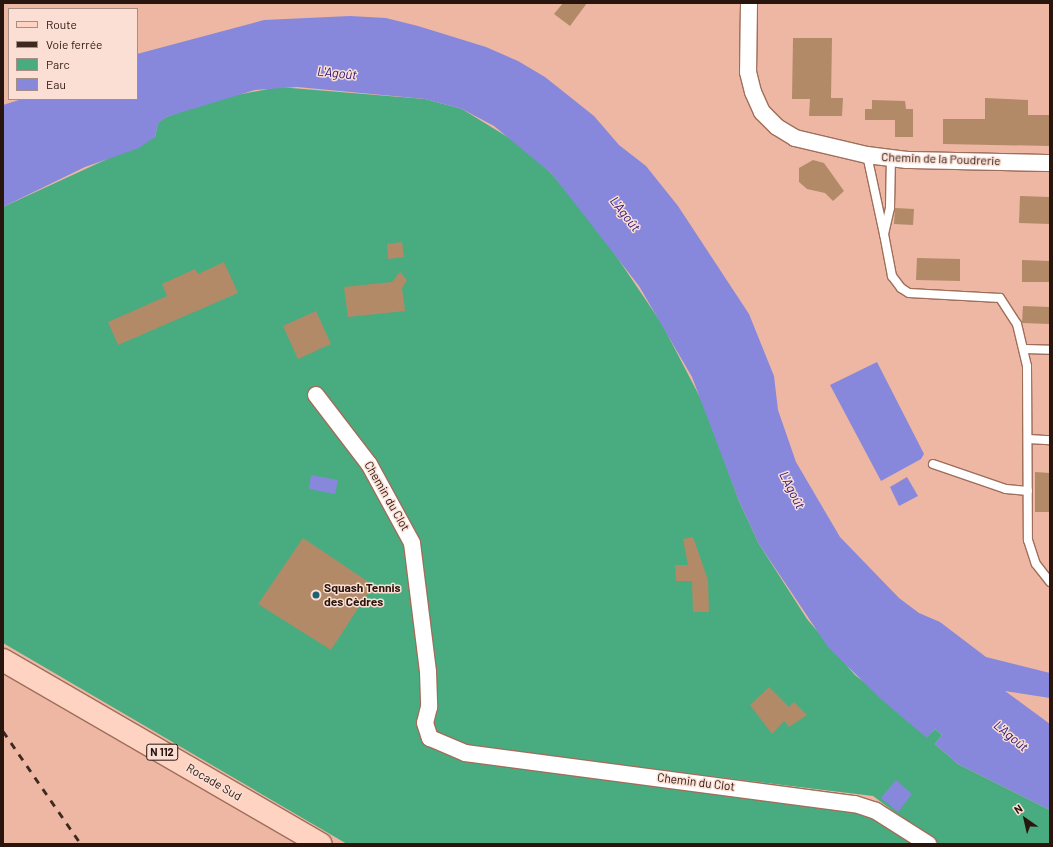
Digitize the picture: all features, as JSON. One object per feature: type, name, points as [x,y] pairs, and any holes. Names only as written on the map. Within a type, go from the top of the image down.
[{"type":"main road","name":"Rocade Sud","points":[[3,660],[320,844]]},
{"type":"street","name":"Chemin de la Poudrerie","points":[[749,3],[748,72],[762,112],[777,127],[795,138],[867,155],[891,158],[1050,162]]},
{"type":"street","name":"Chemin du Clot","points":[[316,396],[369,464],[412,543],[428,672],[429,707],[435,731],[454,751],[843,801],[876,810],[928,844]]},
{"type":"lane","points":[[867,155],[892,276],[901,288],[909,293],[1000,298],[1008,307],[1025,349],[1028,439],[1028,540],[1036,564],[1050,582]]},
{"type":"lane","points":[[884,234],[890,208],[891,158]]},
{"type":"lane","points":[[1025,349],[1050,350]]},
{"type":"lane","points":[[1028,439],[1050,440]]},
{"type":"lane","points":[[933,464],[1006,489],[1028,491]]},
{"type":"green space","points":[[279,87],[425,99],[462,109],[522,146],[552,174],[600,232],[662,324],[705,407],[739,501],[759,544],[807,619],[855,675],[931,733],[935,729],[942,735],[935,744],[958,764],[1050,810],[1050,844],[938,844],[873,796],[480,748],[459,760],[850,812],[874,817],[913,844],[347,844],[3,643],[3,207],[155,137],[158,123],[166,117],[221,98]]},
{"type":"water","name":"L'Agoût","points":[[350,16],[386,18],[418,26],[486,47],[518,61],[545,77],[594,116],[619,145],[646,166],[678,206],[749,314],[774,376],[778,410],[796,462],[840,537],[899,598],[919,613],[940,622],[986,657],[1050,673],[1050,698],[1005,691],[1050,724],[1050,810],[958,764],[935,744],[942,735],[935,729],[927,738],[882,700],[828,647],[759,544],[739,501],[692,377],[639,286],[552,174],[494,126],[462,109],[425,99],[297,87],[255,90],[166,117],[158,124],[155,137],[139,148],[85,167],[3,207],[3,105],[19,100],[138,100],[138,54],[264,20]]},
{"type":"water","points":[[877,362],[924,454],[921,459],[881,481],[830,385]]},
{"type":"water","points":[[311,475],[338,480],[335,494],[309,489]]},
{"type":"water","points":[[907,477],[918,496],[899,506],[890,487]]},
{"type":"water","points":[[896,780],[912,794],[898,812],[881,798]]},
{"type":"building","points":[[563,3],[587,3],[570,26],[554,14]]},
{"type":"building","points":[[793,38],[832,38],[831,98],[843,98],[842,116],[809,116],[810,99],[792,99]]},
{"type":"building","points":[[985,98],[1028,100],[1028,115],[1050,115],[1050,146],[943,144],[943,119],[985,119]]},
{"type":"building","points":[[872,100],[905,101],[906,109],[913,109],[913,137],[895,137],[895,120],[865,120],[865,109],[872,109]]},
{"type":"building","points":[[813,160],[824,163],[844,191],[833,201],[825,193],[807,189],[799,182],[799,168]]},
{"type":"building","points":[[1020,196],[1050,197],[1050,224],[1019,223]]},
{"type":"building","points":[[895,208],[914,209],[913,225],[894,224]]},
{"type":"building","points":[[402,242],[404,257],[388,259],[387,244]]},
{"type":"building","points":[[917,258],[960,259],[960,281],[916,280]]},
{"type":"building","points":[[1022,260],[1050,261],[1050,282],[1022,282]]},
{"type":"building","points":[[224,262],[238,293],[118,345],[108,322],[167,296],[162,284],[195,269],[198,274]]},
{"type":"building","points":[[400,272],[407,280],[402,288],[405,311],[348,317],[344,287],[392,282]]},
{"type":"building","points":[[1023,306],[1050,307],[1050,324],[1022,323]]},
{"type":"building","points":[[316,311],[331,344],[298,359],[283,326]]},
{"type":"building","points":[[1035,472],[1050,473],[1050,512],[1035,512]]},
{"type":"building","points":[[693,537],[708,580],[709,612],[693,612],[692,581],[676,581],[675,565],[688,565],[683,539]]},
{"type":"building","name":"Squash Tennis des Cèdres","points":[[303,538],[373,585],[331,650],[258,604]]},
{"type":"building","points":[[769,687],[789,707],[794,702],[807,715],[789,727],[784,721],[772,734],[750,705]]},
{"type":"railway","points":[[3,731],[81,844]]},
{"type":"place","name":"Squash Tennis des Cèdres","points":[[316,595]]}]
